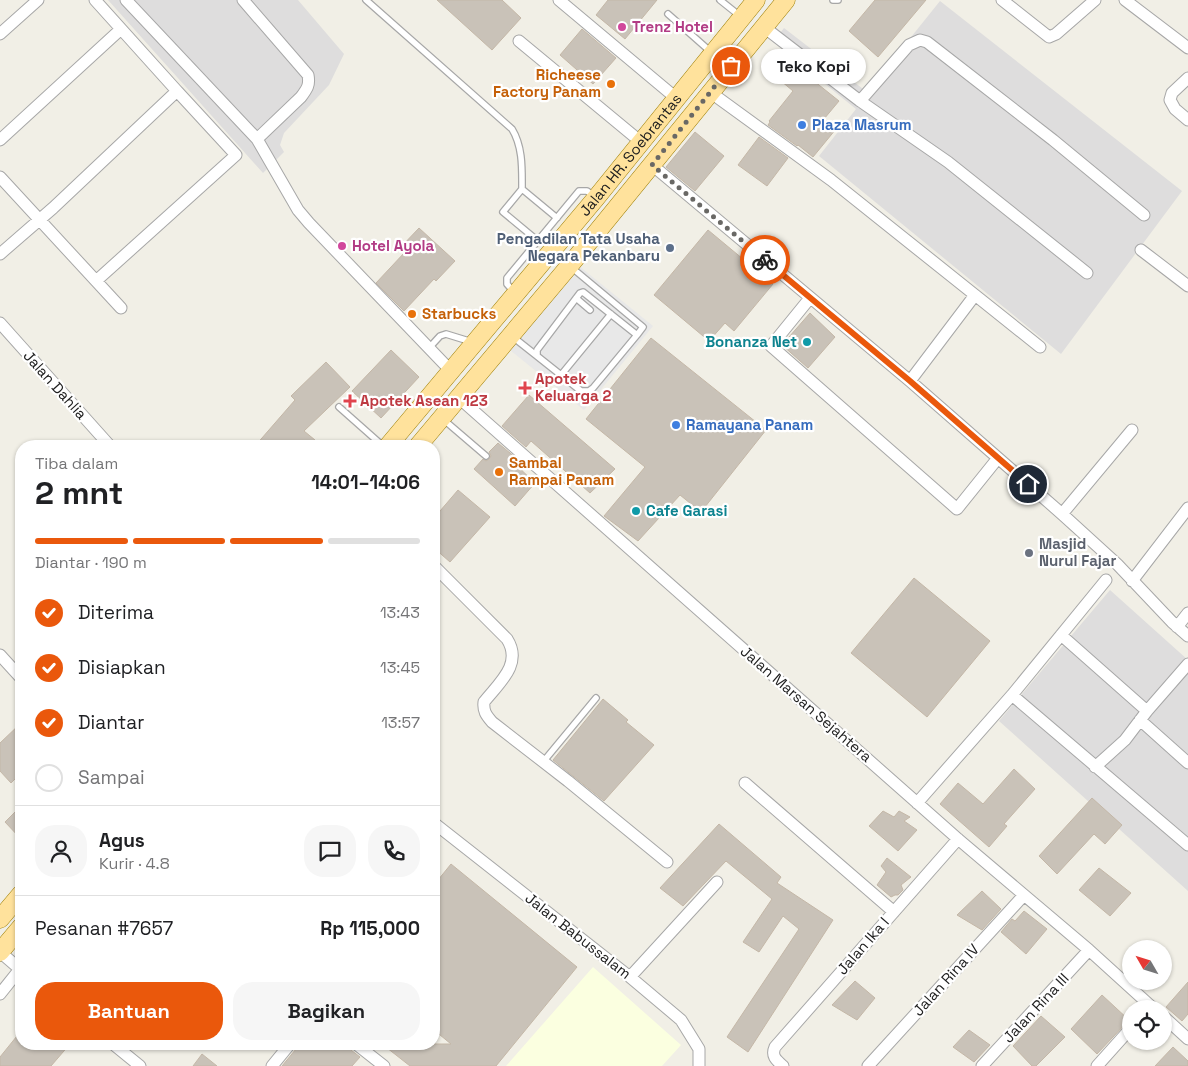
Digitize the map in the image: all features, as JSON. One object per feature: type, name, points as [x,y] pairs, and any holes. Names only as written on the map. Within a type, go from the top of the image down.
[{"type":"main road","name":"Jalan HR. Soebrantas","points":[[393,440],[596,198],[756,0]]},
{"type":"main road","name":"Jalan HR. Soebrantas","points":[[423,440],[570,266],[786,0]]},
{"type":"main road","points":[[0,919],[15,901]]},
{"type":"main road","points":[[0,952],[15,934]]},
{"type":"street","points":[[0,34],[38,0]]},
{"type":"street","points":[[95,0],[236,155],[96,281]]},
{"type":"street","points":[[126,0],[256,139],[298,210],[309,223],[451,371]]},
{"type":"street","points":[[243,0],[308,75],[309,83],[301,97],[256,139]]},
{"type":"street","points":[[559,0],[676,98]]},
{"type":"street","points":[[1002,0],[1043,33],[1052,37],[1095,0]]},
{"type":"street","points":[[1125,0],[1188,48]]},
{"type":"street","points":[[764,27],[860,101],[948,162],[1088,273]]},
{"type":"street","points":[[0,140],[121,30]]},
{"type":"street","points":[[860,101],[909,45],[920,40],[927,42],[1053,140],[1144,215]]},
{"type":"street","points":[[520,41],[642,142]]},
{"type":"street","points":[[1188,78],[1172,93],[1170,100],[1175,109],[1188,120]]},
{"type":"street","points":[[0,254],[177,91]]},
{"type":"street","points":[[710,92],[831,180],[1040,347]]},
{"type":"street","points":[[652,165],[910,381],[1062,514],[1117,564],[1188,636]]},
{"type":"street","points":[[0,177],[121,308]]},
{"type":"street","points":[[1141,250],[1188,286]]},
{"type":"street","points":[[910,381],[975,295]]},
{"type":"street","points":[[810,298],[771,346],[957,509],[998,458]]},
{"type":"street","name":"Jalan Dahlia","points":[[0,323],[105,440]]},
{"type":"street","name":"Jalan Marsan Sejahtera","points":[[459,398],[958,840],[1089,950],[1142,1000]]},
{"type":"street","points":[[1062,514],[1132,430]]},
{"type":"street","points":[[1132,581],[1188,508]]},
{"type":"street","points":[[440,572],[507,639],[512,647],[513,658],[511,667],[484,702],[483,709],[492,722],[667,862]]},
{"type":"street","points":[[917,803],[1012,695],[1106,580]]},
{"type":"street","points":[[1177,626],[1188,614]]},
{"type":"street","points":[[1060,635],[1144,715],[1188,764]]},
{"type":"street","points":[[0,655],[15,671]]},
{"type":"street","points":[[1095,767],[1125,740],[1188,664]]},
{"type":"street","points":[[1012,695],[1188,845]]},
{"type":"street","points":[[745,783],[894,912]]},
{"type":"street","name":"Jalan Babussalam","points":[[440,828],[630,977],[680,1020],[699,1049],[699,1066]]},
{"type":"street","name":"Jalan Ika I","points":[[783,1066],[774,1056],[773,1052],[776,1047],[958,840]]},
{"type":"street","points":[[630,977],[717,882]]},
{"type":"street","name":"Jalan Rina IV","points":[[868,1066],[1024,894]]},
{"type":"street","name":"Jalan Rina III","points":[[982,1066],[1089,950]]},
{"type":"street","points":[[0,952],[15,964]]},
{"type":"street","points":[[0,994],[15,976]]},
{"type":"street","points":[[1172,1024],[1188,1039]]},
{"type":"street","points":[[1097,1066],[1122,1038]]},
{"type":"street","points":[[120,1050],[140,1066]]},
{"type":"street","points":[[272,1066],[285,1050]]},
{"type":"street","points":[[362,1050],[377,1064]]},
{"type":"lane","points":[[366,0],[512,129],[519,142],[522,189],[503,212],[538,241]]},
{"type":"lane","points":[[720,0],[742,18]]},
{"type":"lane","points":[[833,0],[838,0]]},
{"type":"lane","points":[[668,14],[713,53]]},
{"type":"lane","points":[[522,189],[557,218]]},
{"type":"lane","points":[[516,293],[507,284],[507,278],[579,191],[586,191],[596,198]]},
{"type":"lane","points":[[511,336],[581,391],[590,391],[643,327],[570,266]]},
{"type":"lane","points":[[537,356],[537,350],[576,298],[583,292],[637,335]]},
{"type":"lane","points":[[576,298],[590,310]]},
{"type":"lane","points":[[561,375],[611,314]]},
{"type":"lane","points":[[429,348],[440,336],[446,334],[474,343]]},
{"type":"lane","points":[[339,407],[376,440]]},
{"type":"lane","points":[[442,418],[486,456]]},
{"type":"lane","points":[[543,762],[596,698]]},
{"type":"shaded area","points":[[108,0],[298,0],[344,54],[329,85],[284,133],[280,145],[284,152],[263,173]]},
{"type":"shaded area","points":[[940,1],[1182,191],[1061,354],[819,156],[856,109],[773,42],[784,28],[867,92]]},
{"type":"shaded area","points":[[579,266],[653,326],[584,410],[510,350]]},
{"type":"shaded area","points":[[1110,590],[1188,660],[1188,891],[999,721]]},
{"type":"shaded area","points":[[593,967],[681,1045],[662,1066],[506,1066]]},
{"type":"building","points":[[437,0],[502,0],[521,18],[492,50]]},
{"type":"building","name":"Trenz Hotel","points":[[608,0],[657,0],[625,39],[596,15]]},
{"type":"building","points":[[875,0],[926,0],[878,57],[849,31]]},
{"type":"building","points":[[582,29],[616,58],[593,84],[560,55]]},
{"type":"building","points":[[794,65],[839,101],[824,119],[836,129],[813,157],[768,125],[769,121],[793,91],[781,81]]},
{"type":"building","points":[[695,132],[724,156],[695,191],[666,167]]},
{"type":"building","points":[[759,137],[788,158],[767,186],[738,165]]},
{"type":"building","points":[[419,228],[455,261],[436,281],[434,279],[404,311],[376,283],[405,252],[400,248]]},
{"type":"building","points":[[708,230],[773,284],[734,331],[725,323],[709,341],[654,295]]},
{"type":"building","name":"Bonanza Net","points":[[810,313],[835,337],[808,368],[782,345]]},
{"type":"building","name":"Ramayana Panam","points":[[651,338],[766,430],[701,512],[680,495],[638,541],[604,516],[645,467],[586,419]]},
{"type":"building","points":[[391,350],[419,377],[381,418],[352,391]]},
{"type":"building","points":[[326,362],[350,387],[304,431],[315,440],[260,440],[295,400],[291,396]]},
{"type":"building","points":[[529,395],[615,469],[590,493],[531,441],[526,447],[502,426]]},
{"type":"building","points":[[498,443],[516,458],[513,462],[535,483],[515,506],[474,469],[483,459],[486,461],[489,459],[491,456],[489,452]]},
{"type":"building","points":[[458,490],[490,517],[450,562],[440,553],[440,511]]},
{"type":"building","points":[[914,578],[990,641],[927,717],[851,653]]},
{"type":"building","points":[[603,699],[628,720],[626,722],[654,745],[604,801],[553,760]]},
{"type":"building","points":[[15,729],[15,779],[11,783],[0,771],[0,743]]},
{"type":"building","points":[[1014,769],[1035,789],[1004,824],[1007,826],[989,847],[940,804],[958,783],[983,804]]},
{"type":"building","points":[[1092,798],[1122,825],[1105,844],[1094,834],[1057,874],[1039,856]]},
{"type":"building","points":[[883,811],[894,817],[899,811],[910,817],[904,821],[917,830],[898,851],[869,826]]},
{"type":"building","points":[[15,812],[15,833],[5,822]]},
{"type":"building","points":[[719,824],[781,877],[777,883],[833,920],[748,1052],[727,1037],[799,929],[783,916],[759,952],[743,942],[772,899],[726,861],[683,906],[660,888]]},
{"type":"building","points":[[887,858],[911,877],[901,885],[903,890],[898,895],[891,897],[877,885],[886,872],[881,866]]},
{"type":"building","points":[[451,864],[577,967],[496,1066],[410,1066],[390,1050],[440,1050],[440,1044],[451,1044],[440,1035],[440,878]]},
{"type":"building","points":[[1099,868],[1131,893],[1110,916],[1079,890]]},
{"type":"building","points":[[982,891],[1001,909],[982,930],[957,915]]},
{"type":"building","points":[[1024,911],[1047,929],[1026,954],[1001,932],[1012,919],[1015,921]]},
{"type":"building","points":[[855,981],[875,998],[857,1020],[832,1005]]},
{"type":"building","points":[[1188,982],[1188,1014],[1182,1021],[1172,1012],[1172,1000]]},
{"type":"building","points":[[1102,995],[1122,1014],[1122,1027],[1097,1054],[1071,1029]]},
{"type":"building","points":[[1041,1016],[1065,1037],[1036,1066],[1032,1066],[1013,1046]]},
{"type":"building","points":[[969,1030],[990,1045],[974,1062],[953,1047]]},
{"type":"building","points":[[15,1038],[15,1050],[65,1050],[51,1066],[0,1066],[0,1057]]},
{"type":"building","points":[[1172,1048],[1188,1061],[1188,1066],[1155,1066],[1172,1050]]},
{"type":"building","points":[[295,1050],[351,1050],[360,1057],[352,1066],[282,1066]]},
{"type":"building","points":[[202,1054],[217,1066],[193,1066]]},
{"type":"way so far","points":[[731,66],[652,165],[765,260]]},
{"type":"place","name":"Trenz Hotel","points":[[622,27]]},
{"type":"place","name":"Teko Kopi","points":[[731,66]]},
{"type":"place","name":"Richeese Factory Panam","points":[[611,84]]},
{"type":"place","name":"Plaza Masrum","points":[[802,125]]},
{"type":"place","name":"Hotel Ayola","points":[[342,246]]},
{"type":"place","name":"Pengadilan Tata Usaha Negara Pekanbaru","points":[[670,248]]},
{"type":"place","name":"Starbucks","points":[[412,314]]},
{"type":"place","name":"Bonanza Net","points":[[807,342]]},
{"type":"place","name":"Apotek Keluarga 2","points":[[525,388]]},
{"type":"place","name":"Apotek Asean 123","points":[[350,401]]},
{"type":"place","name":"Ramayana Panam","points":[[676,425]]},
{"type":"place","name":"Sambal Rampai Panam","points":[[499,472]]},
{"type":"place","name":"Cafe Garasi","points":[[636,511]]},
{"type":"place","name":"Masjid Nurul Fajar","points":[[1029,553]]},
{"type":"route","points":[[765,260],[910,381],[1028,484]]}]
